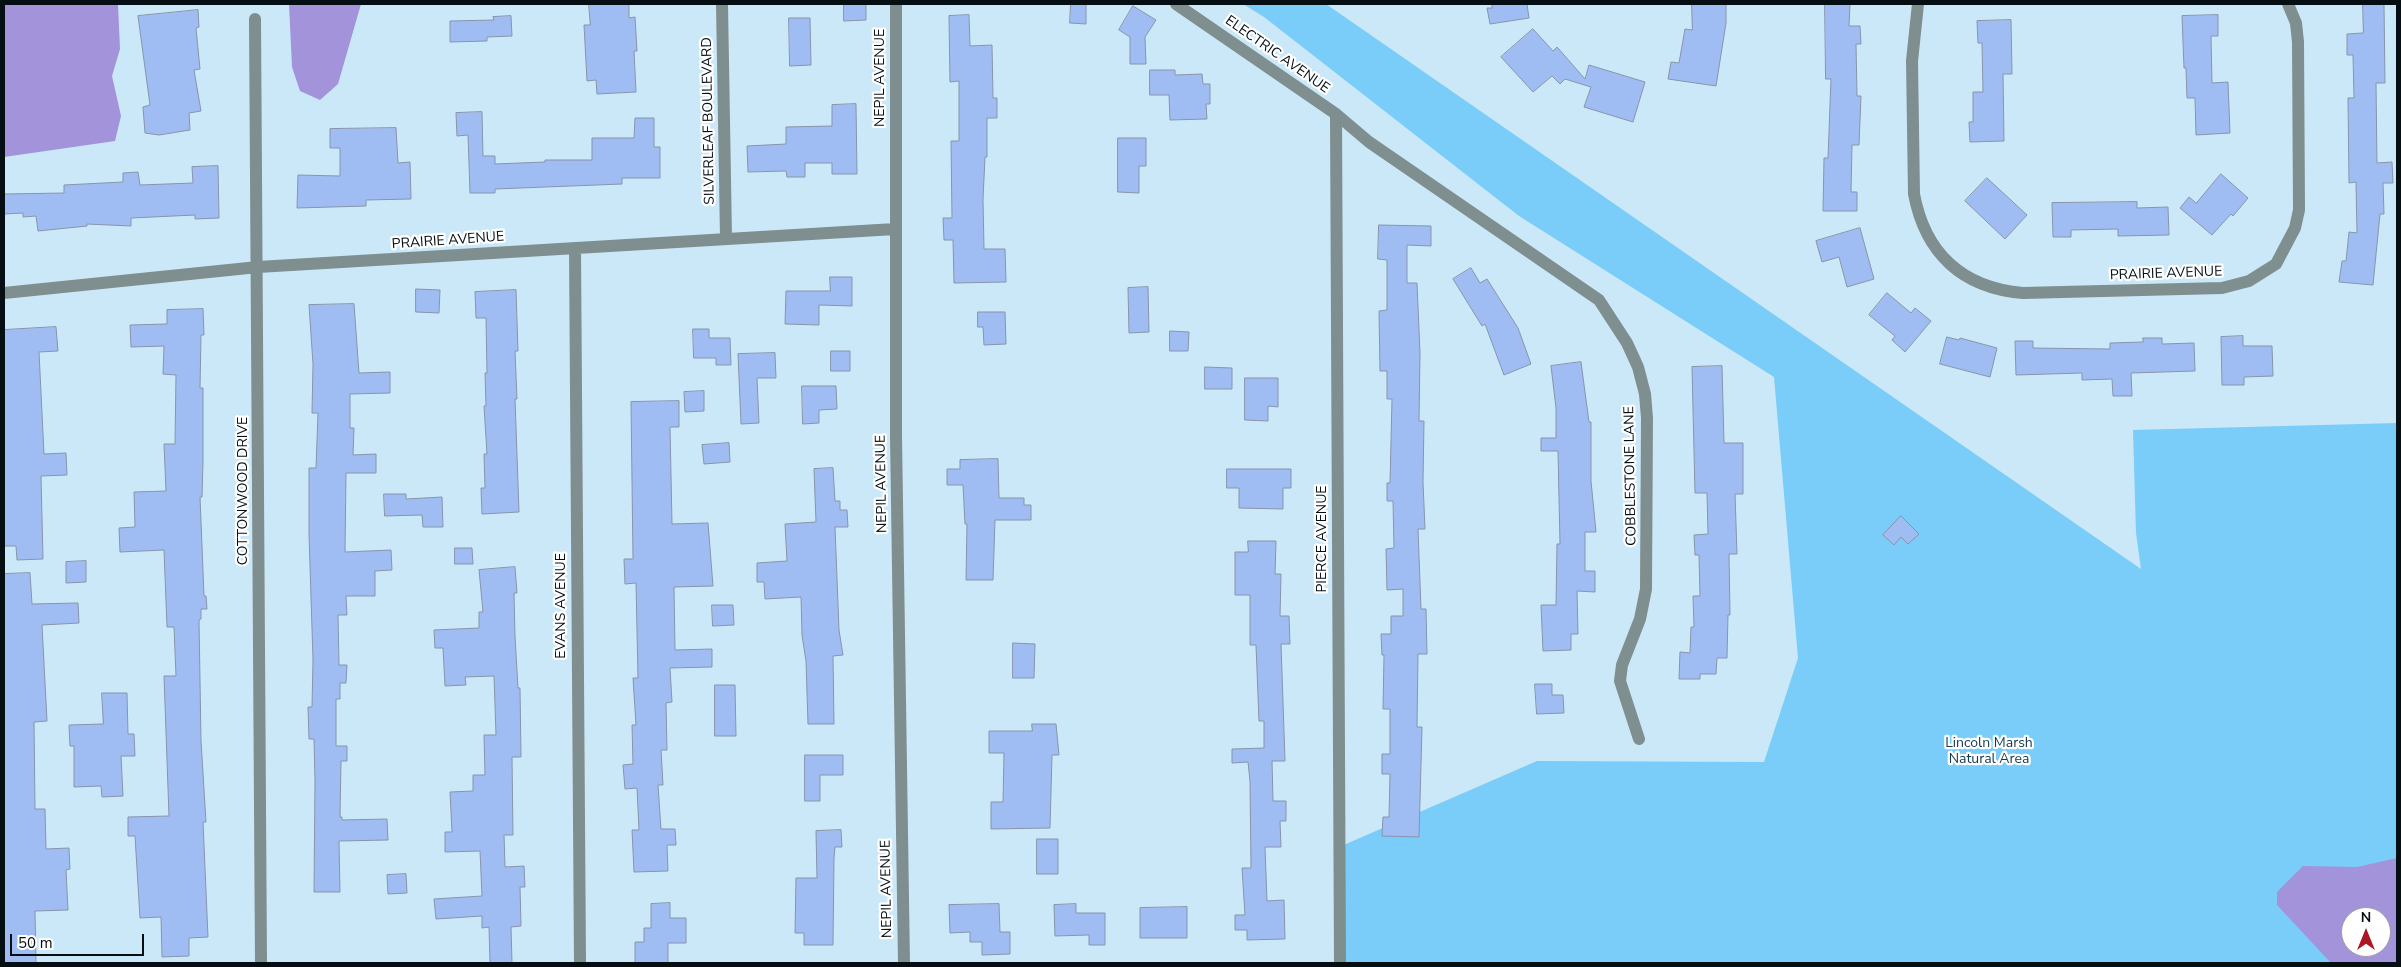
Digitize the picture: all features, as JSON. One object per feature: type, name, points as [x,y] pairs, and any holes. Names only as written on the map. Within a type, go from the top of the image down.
[{"type":"street","name":"SILVERLEAF BOULEVARD","points":[[722,4],[726,238]]},
{"type":"street","name":"NEPIL AVENUE","points":[[896,4],[895,229],[904,963]]},
{"type":"street","name":"ELECTRIC AVENUE","points":[[1176,4],[1336,114]]},
{"type":"street","name":"PRAIRIE AVENUE","points":[[1918,4],[1912,61],[1914,194],[1917,210],[1925,230],[1943,260],[1990,288],[2023,293],[2222,288],[2249,281],[2276,264],[2292,238],[2298,210],[2298,42],[2296,23],[2288,4]]},
{"type":"street","name":"COTTONWOOD DRIVE","points":[[255,19],[261,963]]},
{"type":"street","name":"COBBLESTONE LANE","points":[[1336,114],[1369,142],[1599,300],[1627,343],[1638,366],[1645,394],[1647,571],[1644,605],[1622,665],[1620,681],[1639,738]]},
{"type":"street","name":"PIERCE AVENUE","points":[[1336,114],[1340,963]]},
{"type":"street","name":"PRAIRIE AVENUE","points":[[4,293],[258,267],[895,229]]},
{"type":"street","name":"EVANS AVENUE","points":[[575,248],[580,963]]},
{"type":"green space","name":"Lincoln Marsh Natural Area","points":[[1243,4],[1326,4],[2141,569],[2136,533],[2133,430],[2397,423],[2397,963],[1340,963],[1339,847],[1537,761],[1764,762],[1798,658],[1774,377],[1519,216],[1264,17]]},
{"type":"shaded area","points":[[4,4],[118,4],[120,49],[112,76],[121,116],[115,141],[4,157]]},
{"type":"shaded area","points":[[289,4],[361,4],[338,84],[320,100],[300,91],[292,67]]},
{"type":"shaded area","points":[[2397,858],[2397,963],[2331,963],[2277,905],[2277,892],[2303,866],[2357,867]]},
{"type":"building","points":[[589,4],[629,4],[629,18],[635,17],[637,51],[634,51],[636,92],[597,94],[596,80],[587,81],[584,25],[590,25]]},
{"type":"building","points":[[844,4],[866,4],[866,20],[844,21]]},
{"type":"building","points":[[1071,4],[1086,4],[1086,24],[1070,23]]},
{"type":"building","points":[[1492,4],[1527,4],[1529,18],[1490,24],[1487,8],[1492,8]]},
{"type":"building","points":[[1692,4],[1726,4],[1726,23],[1716,86],[1668,79],[1671,62],[1679,63],[1685,29],[1692,30]]},
{"type":"building","points":[[1825,4],[1850,4],[1849,26],[1860,26],[1861,44],[1856,44],[1857,96],[1861,96],[1859,145],[1852,145],[1851,192],[1857,192],[1857,211],[1823,211],[1824,158],[1828,158],[1831,79],[1826,79]]},
{"type":"building","points":[[2363,4],[2384,4],[2385,83],[2376,83],[2377,163],[2392,162],[2393,183],[2383,183],[2384,214],[2380,214],[2373,285],[2339,282],[2342,261],[2346,261],[2349,232],[2357,233],[2356,182],[2349,183],[2348,98],[2354,98],[2353,55],[2347,55],[2347,34],[2363,33]]},
{"type":"building","points":[[1133,6],[1156,20],[1145,37],[1146,64],[1130,64],[1130,37],[1119,30]]},
{"type":"building","points":[[198,10],[199,27],[196,28],[200,69],[194,70],[201,111],[189,113],[190,130],[159,135],[145,133],[143,107],[150,105],[138,16]]},
{"type":"building","points":[[969,15],[970,46],[992,45],[993,98],[997,98],[997,118],[987,118],[987,157],[985,157],[983,199],[984,249],[1005,249],[1006,282],[954,283],[953,240],[944,240],[943,218],[952,218],[951,141],[959,141],[959,81],[950,82],[949,16]]},
{"type":"building","points":[[2218,15],[2218,36],[2211,36],[2212,83],[2228,82],[2230,133],[2196,135],[2195,98],[2187,98],[2182,16]]},
{"type":"building","points":[[511,16],[512,36],[487,37],[487,41],[450,42],[450,21],[494,20],[493,17]]},
{"type":"building","points":[[789,18],[810,18],[811,65],[790,66]]},
{"type":"building","points":[[2011,20],[2012,74],[2003,74],[2004,141],[1970,142],[1969,122],[1973,122],[1973,92],[1983,92],[1982,43],[1978,43],[1977,21]]},
{"type":"building","points":[[1533,29],[1553,51],[1557,47],[1585,79],[1589,65],[1645,82],[1633,122],[1584,107],[1591,87],[1565,79],[1560,84],[1552,76],[1533,92],[1501,57]]},
{"type":"building","points":[[1150,70],[1175,70],[1175,75],[1202,74],[1203,84],[1210,84],[1210,104],[1206,104],[1207,119],[1170,120],[1169,95],[1150,95]]},
{"type":"building","points":[[856,104],[857,174],[832,174],[832,163],[805,163],[805,177],[787,177],[786,171],[748,172],[747,146],[786,144],[786,127],[832,126],[832,105]]},
{"type":"building","points":[[482,112],[483,156],[495,156],[495,164],[545,162],[545,160],[592,160],[592,138],[634,138],[635,118],[654,118],[654,147],[660,147],[660,178],[622,178],[622,184],[495,189],[495,193],[470,193],[468,135],[457,136],[456,113]]},
{"type":"building","points":[[396,128],[398,163],[410,162],[411,199],[366,200],[366,206],[297,208],[298,175],[340,176],[340,148],[330,148],[330,129]]},
{"type":"building","points":[[1118,138],[1146,138],[1146,166],[1139,166],[1139,193],[1118,192]]},
{"type":"building","points":[[218,166],[219,218],[195,219],[195,215],[131,218],[131,226],[87,224],[87,226],[38,231],[36,216],[23,217],[23,213],[4,214],[4,194],[64,193],[64,185],[123,182],[123,173],[138,172],[140,185],[193,183],[192,167]]},
{"type":"building","points":[[2221,174],[2248,198],[2233,216],[2231,214],[2212,235],[2180,208],[2189,197],[2196,203]]},
{"type":"building","points":[[1987,178],[2027,215],[2005,239],[1965,201]]},
{"type":"building","points":[[2137,202],[2137,208],[2168,207],[2169,235],[2118,236],[2118,229],[2071,230],[2071,237],[2053,237],[2052,203]]},
{"type":"building","points":[[1379,225],[1431,226],[1431,246],[1407,245],[1407,283],[1417,283],[1420,353],[1419,421],[1424,421],[1423,482],[1425,529],[1418,529],[1421,609],[1426,609],[1427,654],[1418,654],[1417,727],[1422,727],[1419,837],[1382,836],[1383,817],[1389,817],[1390,774],[1382,774],[1382,754],[1390,754],[1390,709],[1383,709],[1384,655],[1382,655],[1381,634],[1391,634],[1391,616],[1403,616],[1403,589],[1387,590],[1386,549],[1394,548],[1393,501],[1387,501],[1387,483],[1390,483],[1392,399],[1387,399],[1387,371],[1380,371],[1379,311],[1387,310],[1387,260],[1378,259]]},
{"type":"building","points":[[1860,228],[1874,279],[1847,287],[1839,257],[1822,262],[1816,241]]},
{"type":"building","points":[[1471,268],[1480,283],[1487,279],[1518,328],[1531,364],[1504,375],[1485,324],[1482,326],[1453,279]]},
{"type":"building","points":[[830,277],[852,277],[852,306],[819,305],[819,325],[785,324],[786,291],[830,291]]},
{"type":"building","points":[[1148,287],[1149,332],[1129,333],[1128,288]]},
{"type":"building","points":[[416,289],[440,290],[439,313],[416,312]]},
{"type":"building","points":[[516,290],[518,351],[515,351],[517,399],[515,399],[519,512],[482,514],[481,488],[485,488],[484,454],[487,454],[484,406],[486,406],[485,373],[487,373],[486,318],[476,318],[475,292]]},
{"type":"building","points":[[1887,293],[1911,313],[1915,308],[1931,321],[1905,352],[1892,340],[1895,336],[1869,315]]},
{"type":"building","points":[[354,304],[359,373],[390,372],[390,393],[350,394],[350,428],[354,428],[353,455],[376,454],[376,473],[346,473],[345,552],[391,550],[392,570],[375,571],[375,596],[346,596],[347,615],[338,615],[339,665],[347,665],[346,683],[340,683],[340,699],[336,699],[336,746],[347,746],[347,761],[341,761],[340,817],[342,817],[342,820],[387,819],[388,840],[339,841],[340,892],[314,892],[314,739],[309,739],[308,707],[312,707],[313,660],[309,468],[316,468],[318,413],[312,413],[313,364],[309,305]]},
{"type":"building","points":[[203,309],[204,335],[201,335],[200,388],[203,388],[203,462],[202,497],[200,497],[204,596],[206,596],[207,609],[201,609],[201,619],[199,620],[201,741],[206,822],[203,822],[208,937],[189,938],[189,956],[162,957],[161,917],[140,918],[135,836],[128,836],[128,817],[169,816],[164,676],[176,676],[174,627],[167,627],[164,550],[120,552],[119,528],[135,527],[134,492],[166,491],[164,444],[175,444],[176,375],[163,374],[164,346],[131,347],[130,325],[167,324],[167,310]]},
{"type":"building","points":[[978,312],[1005,312],[1006,344],[984,345],[983,327],[978,327]]},
{"type":"building","points":[[56,327],[58,351],[39,352],[44,454],[66,453],[67,475],[41,476],[43,559],[17,560],[16,546],[4,546],[4,330]]},
{"type":"building","points":[[693,329],[709,329],[709,338],[730,338],[731,365],[716,365],[716,358],[694,358]]},
{"type":"building","points":[[1170,331],[1189,332],[1188,351],[1170,351]]},
{"type":"building","points":[[2243,336],[2243,346],[2272,346],[2273,376],[2244,377],[2244,385],[2222,385],[2221,337]]},
{"type":"building","points":[[1947,337],[1959,340],[1960,338],[1997,348],[1990,377],[1940,364]]},
{"type":"building","points":[[2143,338],[2162,338],[2162,344],[2194,343],[2195,371],[2131,373],[2132,396],[2113,396],[2112,379],[2082,380],[2082,373],[2016,375],[2015,341],[2033,341],[2033,348],[2110,349],[2110,343],[2143,342]]},
{"type":"building","points":[[831,351],[850,351],[850,371],[831,371]]},
{"type":"building","points":[[775,353],[776,378],[757,378],[759,423],[741,424],[738,354]]},
{"type":"building","points":[[1581,362],[1589,422],[1591,422],[1591,481],[1596,532],[1585,532],[1585,571],[1595,571],[1595,592],[1577,591],[1578,634],[1571,634],[1571,650],[1543,651],[1541,605],[1556,605],[1557,544],[1560,544],[1558,451],[1541,451],[1541,438],[1556,438],[1556,408],[1551,366]]},
{"type":"building","points":[[1722,366],[1724,443],[1743,443],[1743,494],[1735,494],[1737,554],[1729,554],[1730,615],[1728,615],[1727,658],[1717,658],[1716,674],[1700,674],[1700,679],[1679,679],[1680,652],[1690,653],[1691,627],[1694,627],[1693,596],[1700,596],[1699,555],[1695,555],[1694,535],[1708,534],[1707,493],[1695,493],[1692,367]]},
{"type":"building","points":[[1205,367],[1232,368],[1232,389],[1205,389]]},
{"type":"building","points":[[1245,378],[1278,378],[1278,407],[1268,406],[1268,421],[1245,420]]},
{"type":"building","points":[[802,386],[836,386],[837,409],[819,410],[819,423],[803,424]]},
{"type":"building","points":[[704,391],[704,411],[685,412],[684,392]]},
{"type":"building","points":[[679,401],[679,427],[670,427],[672,524],[708,523],[713,586],[674,587],[675,650],[712,649],[712,667],[670,668],[672,702],[666,703],[667,750],[661,750],[663,785],[658,785],[661,829],[675,829],[676,845],[667,845],[668,871],[634,872],[632,830],[639,830],[637,788],[625,789],[623,765],[633,764],[632,725],[636,725],[633,678],[638,678],[636,583],[625,584],[624,559],[633,559],[631,402]]},
{"type":"building","points":[[729,443],[730,462],[704,464],[702,445]]},
{"type":"building","points":[[998,459],[999,498],[1024,498],[1024,505],[1031,505],[1031,520],[995,520],[993,580],[966,580],[967,524],[965,524],[963,485],[947,485],[947,469],[960,469],[960,460]]},
{"type":"building","points":[[833,468],[835,501],[840,501],[840,510],[847,510],[848,527],[835,527],[839,630],[843,655],[833,656],[834,724],[808,724],[801,597],[765,599],[764,582],[757,582],[757,563],[787,561],[785,524],[816,522],[814,469]]},
{"type":"building","points":[[1227,469],[1291,469],[1291,488],[1283,488],[1283,509],[1239,508],[1239,488],[1227,488]]},
{"type":"building","points":[[384,494],[406,494],[406,499],[442,497],[443,527],[423,527],[422,515],[385,516]]},
{"type":"building","points":[[1901,516],[1919,534],[1908,544],[1901,537],[1894,545],[1883,535]]},
{"type":"building","points":[[1248,541],[1276,541],[1275,574],[1281,574],[1280,616],[1289,616],[1290,644],[1281,644],[1285,761],[1272,761],[1273,801],[1286,801],[1286,821],[1280,821],[1281,847],[1265,847],[1267,901],[1284,900],[1285,939],[1247,940],[1247,930],[1235,930],[1235,915],[1245,915],[1242,868],[1251,868],[1250,781],[1248,762],[1232,763],[1232,749],[1264,748],[1264,721],[1259,721],[1256,645],[1250,645],[1250,595],[1235,595],[1235,552],[1248,552]]},
{"type":"building","points":[[455,548],[472,548],[473,564],[455,564]]},
{"type":"building","points":[[86,561],[86,582],[66,583],[66,562]]},
{"type":"building","points":[[515,567],[517,593],[514,593],[515,636],[518,688],[520,688],[521,757],[512,757],[513,835],[504,835],[505,867],[524,866],[525,887],[520,887],[521,926],[511,927],[512,963],[490,963],[489,927],[482,928],[482,916],[436,919],[434,899],[482,896],[480,851],[445,852],[445,832],[452,832],[450,792],[473,791],[473,775],[485,775],[484,735],[496,735],[494,676],[465,677],[466,685],[445,686],[443,648],[435,648],[434,630],[479,628],[479,612],[483,612],[479,570]]},
{"type":"building","points":[[30,573],[32,604],[78,603],[79,623],[42,625],[47,721],[34,722],[35,809],[45,809],[46,849],[69,848],[70,869],[66,870],[68,910],[35,911],[36,963],[4,963],[4,574]]},
{"type":"building","points":[[712,605],[733,605],[734,625],[713,626]]},
{"type":"building","points":[[1013,643],[1035,644],[1034,678],[1013,678]]},
{"type":"building","points":[[1535,684],[1552,684],[1552,695],[1563,695],[1564,713],[1537,714]]},
{"type":"building","points":[[715,685],[735,685],[736,736],[715,736]]},
{"type":"building","points":[[102,693],[127,693],[128,734],[134,734],[135,756],[121,756],[123,796],[102,797],[101,786],[74,787],[74,746],[70,746],[69,725],[103,724]]},
{"type":"building","points":[[1032,724],[1056,724],[1059,755],[1052,755],[1050,828],[991,829],[991,802],[1003,802],[1004,753],[989,753],[989,731],[1032,731]]},
{"type":"building","points":[[805,755],[843,755],[843,775],[820,775],[820,801],[805,801]]},
{"type":"building","points":[[841,830],[842,847],[835,847],[834,858],[833,945],[804,945],[804,933],[795,933],[796,878],[817,878],[816,831]]},
{"type":"building","points":[[1037,839],[1058,839],[1058,874],[1037,874]]},
{"type":"building","points":[[406,874],[407,893],[388,894],[387,875]]},
{"type":"building","points":[[670,903],[670,918],[686,918],[686,943],[668,943],[668,963],[635,963],[635,942],[644,942],[644,928],[651,928],[651,904]]},
{"type":"building","points":[[999,904],[1000,932],[1010,932],[1010,954],[982,955],[982,942],[970,942],[970,932],[950,933],[949,905]]},
{"type":"building","points":[[1076,904],[1076,913],[1105,913],[1105,945],[1089,945],[1089,935],[1055,936],[1054,905]]},
{"type":"building","points":[[1187,907],[1187,938],[1140,938],[1140,908]]}]
